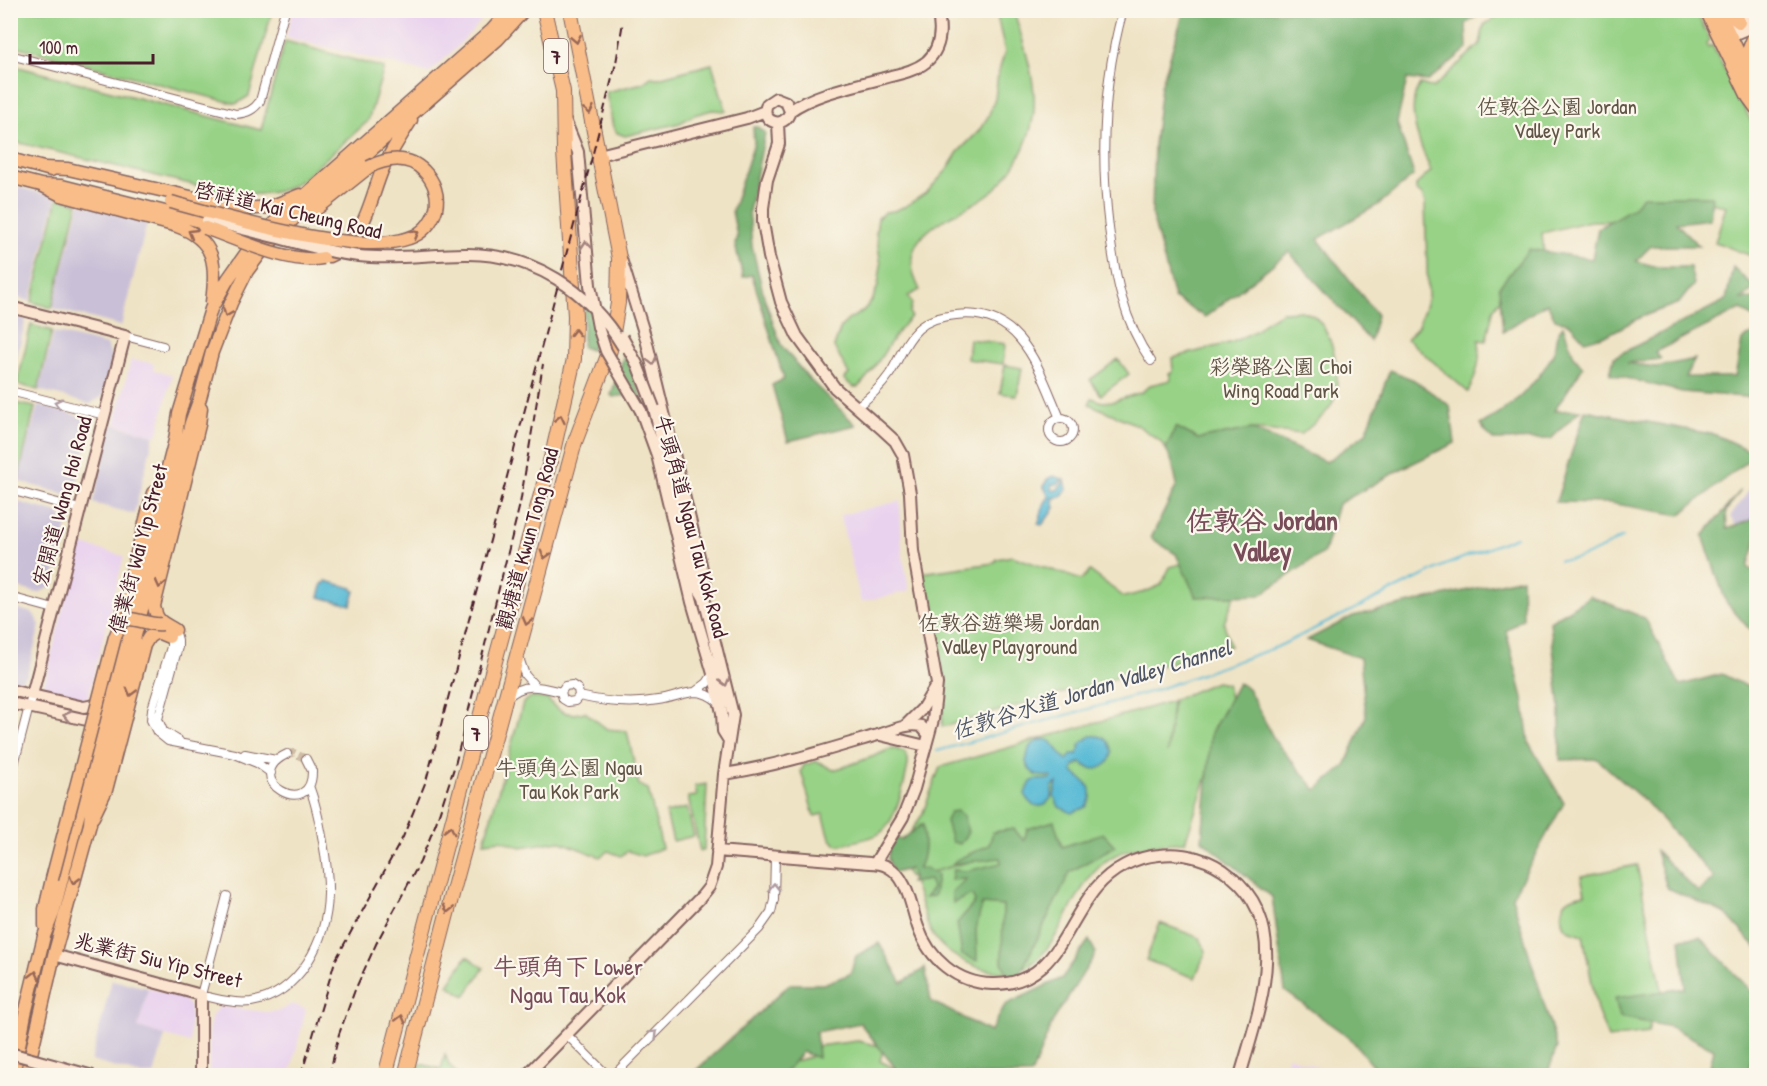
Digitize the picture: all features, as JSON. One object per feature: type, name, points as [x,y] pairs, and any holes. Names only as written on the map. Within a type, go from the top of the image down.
[{"type":"highway","name":"觀塘道 Kwun Tong Road","points":[[386,1076],[489,683],[554,447],[575,349],[563,91],[544,10]]},
{"type":"highway","name":"觀塘道 Kwun Tong Road","points":[[405,1076],[575,442],[605,369],[612,342],[619,291],[617,247],[570,10]]},
{"type":"main road","points":[[454,71],[510,10]]},
{"type":"main road","points":[[454,71],[498,39],[525,10]]},
{"type":"main road","points":[[790,111],[786,102],[776,98],[767,104],[765,111],[769,120],[778,123],[785,120],[796,106],[824,95],[920,66],[933,54],[939,42],[941,26],[937,10]]},
{"type":"main road","points":[[1706,10],[1727,31]]},
{"type":"main road","points":[[1718,10],[1756,89]]},
{"type":"main road","points":[[1724,10],[1727,31],[1748,97],[1756,108]]},
{"type":"main road","points":[[1727,31],[1756,17]]},
{"type":"main road","points":[[1727,31],[1756,25]]},
{"type":"main road","points":[[1747,71],[1748,51],[1756,31]]},
{"type":"main road","name":"偉業街 Wai Yip Street","points":[[26,1076],[54,955],[90,824],[95,788],[191,423],[212,352],[231,303],[247,271],[272,241],[300,212],[420,107],[454,71]]},
{"type":"main road","name":"偉業街 Wai Yip Street","points":[[13,1076],[44,936],[53,913],[100,734],[176,440],[179,414],[211,309],[252,245],[391,120],[454,71]]},
{"type":"main road","points":[[200,221],[205,228],[282,255],[308,260],[323,258],[338,252],[350,243],[360,229],[388,158],[420,107]]},
{"type":"main road","points":[[599,155],[747,118],[765,111]]},
{"type":"main road","name":"牛頭角道 Ngau Tau Kok Road","points":[[564,117],[578,152],[590,285],[598,327],[606,351],[641,411],[661,454],[681,539],[692,602],[713,674],[723,731],[728,739]]},
{"type":"main road","points":[[778,123],[779,144],[767,180],[763,208],[766,242],[781,302],[797,336],[835,388],[895,441],[903,455],[910,493],[915,561],[937,684],[928,741],[914,789],[903,817],[876,863]]},
{"type":"main road","name":"啓祥道 Kai Cheung Road","points":[[10,159],[170,207],[200,221],[207,220],[328,251],[382,258],[482,254],[518,261],[550,274],[564,282],[591,305],[618,339],[636,374],[661,454]]},
{"type":"main road","points":[[272,241],[290,230],[351,180],[369,167],[381,162],[396,159],[411,162],[424,171],[433,183],[436,199],[434,214],[429,224],[409,239],[393,242],[354,242],[296,233]]},
{"type":"main road","points":[[45,168],[68,169],[243,209],[282,204],[321,181]]},
{"type":"main road","name":"啓祥道 Kai Cheung Road","points":[[10,177],[296,233],[370,252],[397,253],[454,249],[493,251],[522,258],[559,274],[592,300],[619,331],[637,364],[649,394],[661,454]]},
{"type":"main road","points":[[41,184],[61,195],[193,232],[201,238],[213,259],[215,275],[211,309]]},
{"type":"main road","name":"牛頭角道 Ngau Tau Kok Road","points":[[617,247],[633,294],[669,429],[706,585],[704,598]]},
{"type":"main road","points":[[10,306],[126,336]]},
{"type":"main road","name":"宏開道 Wang Hoi Road","points":[[32,695],[126,336]]},
{"type":"main road","points":[[166,631],[154,606],[202,414],[200,398]]},
{"type":"main road","points":[[44,936],[45,909],[52,879],[115,638],[123,619],[124,602],[168,438],[179,414]]},
{"type":"main road","name":"牛頭角道 Ngau Tau Kok Road","points":[[526,1076],[701,897],[712,880],[716,867],[728,739],[732,731],[734,715],[704,598],[697,586],[681,539]]},
{"type":"main road","points":[[123,619],[132,618],[157,625],[166,631]]},
{"type":"main road","points":[[90,824],[106,790],[144,645],[149,638],[166,631]]},
{"type":"main road","points":[[906,725],[927,703],[937,684]]},
{"type":"main road","points":[[10,690],[84,707],[101,705],[108,700]]},
{"type":"main road","points":[[10,703],[87,720],[97,728],[100,734]]},
{"type":"main road","points":[[724,774],[763,767],[880,735],[906,725],[921,726],[928,741]]},
{"type":"main road","points":[[880,735],[928,741]]},
{"type":"main road","points":[[717,851],[876,863],[888,867],[899,877],[908,893],[922,937],[937,960],[960,976],[972,981],[992,984],[1019,979],[1047,962],[1060,947],[1096,887],[1124,866],[1147,857],[1167,854],[1196,857],[1215,865],[1244,888],[1258,910],[1266,933],[1267,958],[1264,982],[1240,1076]]},
{"type":"main road","name":"兆業街 Siu Yip Street","points":[[54,955],[201,995]]},
{"type":"main road","points":[[201,995],[201,1076]]},
{"type":"main road","points":[[10,1034],[25,1014]]},
{"type":"main road","points":[[10,1053],[93,1076]]},
{"type":"street","points":[[10,55],[236,114],[250,111],[261,101],[285,10]]},
{"type":"street","points":[[1123,10],[1106,96],[1104,184],[1113,260],[1125,311],[1140,346],[1151,361]]},
{"type":"street","points":[[856,407],[882,384],[905,345],[919,328],[938,318],[962,314],[989,318],[1007,327],[1023,341],[1031,352],[1060,418]]},
{"type":"street","points":[[126,336],[163,346]]},
{"type":"street","points":[[10,392],[105,415]]},
{"type":"street","points":[[10,490],[80,509]]},
{"type":"street","points":[[10,597],[54,609]]},
{"type":"street","points":[[166,631],[171,647],[152,709],[152,720],[157,732],[168,741],[235,754],[256,763],[271,773]]},
{"type":"street","points":[[518,653],[522,669],[534,685]]},
{"type":"street","points":[[695,692],[707,683],[713,674]]},
{"type":"street","points":[[506,700],[519,689],[534,685],[561,692]]},
{"type":"street","points":[[572,685],[578,689],[579,696],[575,701],[568,702],[563,699],[561,692],[565,686],[572,685]]},
{"type":"street","points":[[579,696],[603,701],[637,703],[695,692],[708,694],[719,703]]},
{"type":"street","name":"宏開道 Wang Hoi Road","points":[[10,780],[32,695]]},
{"type":"street","points":[[235,754],[241,753],[276,760],[287,754]]},
{"type":"street","name":"兆業街 Siu Yip Street","points":[[201,995],[243,1002],[261,999],[285,987],[306,965],[323,928],[328,895],[327,872],[309,786],[312,771],[306,759]]},
{"type":"street","points":[[276,760],[271,773],[273,784],[283,793],[295,795],[309,786]]},
{"type":"street","points":[[613,1076],[759,928],[771,912],[774,899],[775,856]]},
{"type":"street","points":[[201,995],[227,896]]},
{"type":"street","points":[[567,1035],[608,1076]]},
{"type":"shaded area","points":[[293,11],[479,11],[481,21],[429,73],[286,37]]},
{"type":"shaded area","points":[[10,185],[56,197],[30,301],[11,296]]},
{"type":"shaded area","points":[[80,203],[147,223],[121,326],[53,308]]},
{"type":"shaded area","points":[[10,315],[26,319],[11,381]]},
{"type":"shaded area","points":[[54,332],[106,345],[112,358],[103,396],[90,404],[39,390]]},
{"type":"shaded area","points":[[131,360],[153,363],[154,370],[172,375],[157,436],[115,424]]},
{"type":"shaded area","points":[[38,405],[83,417],[91,429],[76,486],[64,494],[18,481]]},
{"type":"shaded area","points":[[112,424],[154,435],[134,514],[93,503]]},
{"type":"shaded area","points":[[1756,486],[1756,527],[1743,535],[1730,517],[1750,489]]},
{"type":"shaded area","points":[[11,500],[58,513],[67,525],[51,587],[38,593],[11,586]]},
{"type":"shaded area","points":[[900,501],[902,551],[909,591],[861,602],[840,515]]},
{"type":"shaded area","points":[[79,544],[124,556],[88,697],[80,701],[49,694],[44,685]]},
{"type":"shaded area","points":[[11,607],[33,613],[40,625],[27,675],[17,683],[11,681]]},
{"type":"shaded area","points":[[112,980],[148,988],[138,1028],[165,1036],[154,1075],[142,1075],[91,1061]]},
{"type":"shaded area","points":[[148,988],[183,997],[190,1008],[190,1043],[138,1028]]},
{"type":"shaded area","points":[[292,1004],[306,1009],[290,1075],[209,1075],[209,1027],[212,1015],[220,1006],[264,1012],[279,1011]]},
{"type":"shaded area","points":[[1288,1056],[1338,1075],[1280,1075]]},
{"type":"green space","points":[[11,10],[272,11],[249,96],[236,104],[11,45]]},
{"type":"green space","points":[[996,11],[1014,11],[1032,78],[1034,105],[1031,129],[1018,159],[998,186],[976,202],[931,228],[920,239],[913,253],[913,269],[920,290],[908,296],[912,303],[911,317],[897,333],[866,379],[858,387],[853,387],[844,379],[849,374],[834,347],[841,327],[863,311],[873,299],[878,285],[881,265],[876,233],[878,218],[885,212],[906,206],[927,192],[988,117],[995,99],[998,74],[1005,52]]},
{"type":"green space","points":[[1184,11],[1484,11],[1466,24],[1467,49],[1428,81],[1407,79],[1397,123],[1414,175],[1378,205],[1318,239],[1377,315],[1370,341],[1289,252],[1205,317],[1174,298],[1152,215],[1154,144],[1161,86]]},
{"type":"green space","name":"佐敦谷公園 Jordan Valley Park","points":[[1511,11],[1696,11],[1710,40],[1706,43],[1708,47],[1712,45],[1756,131],[1756,258],[1715,242],[1726,206],[1710,203],[1615,221],[1590,221],[1542,233],[1544,256],[1502,295],[1493,311],[1486,341],[1479,340],[1478,367],[1468,392],[1407,339],[1418,326],[1428,298],[1425,203],[1422,195],[1416,190],[1416,185],[1431,171],[1415,128],[1413,105],[1420,84],[1433,88],[1480,44],[1484,25],[1503,13]]},
{"type":"green space","points":[[285,41],[384,68],[368,121],[303,179],[286,189],[261,194],[236,195],[11,141],[11,65],[261,130]]},
{"type":"green space","points":[[712,64],[726,111],[712,110],[694,115],[680,123],[625,136],[617,133],[613,127],[606,92],[643,83],[651,77],[658,78]]},
{"type":"green space","points":[[753,127],[758,127],[765,133],[749,211],[752,246],[764,297],[781,345],[807,377],[856,425],[788,441],[772,385],[784,379],[752,275],[743,277],[735,244],[737,236],[732,211],[754,143]]},
{"type":"green space","points":[[1643,196],[1712,196],[1710,219],[1676,223],[1699,246],[1651,246],[1636,261],[1657,267],[1690,267],[1694,284],[1679,303],[1641,317],[1609,334],[1585,341],[1570,324],[1555,319],[1547,303],[1503,332],[1499,287],[1529,249],[1592,259],[1598,228],[1631,209]]},
{"type":"green space","points":[[58,198],[78,203],[52,308],[32,302]]},
{"type":"green space","points":[[1733,267],[1755,288],[1741,299],[1756,298],[1756,320],[1741,309],[1655,352],[1661,359],[1627,363],[1656,367],[1695,359],[1686,377],[1735,377],[1742,340],[1756,332],[1756,398],[1682,392],[1610,374],[1614,357],[1726,300]]},
{"type":"green space","points":[[585,304],[596,326],[596,339],[591,350],[582,347]]},
{"type":"green space","name":"彩榮路公園 Choi Wing Road Park","points":[[1301,311],[1314,316],[1327,333],[1337,371],[1335,395],[1330,408],[1302,434],[1252,429],[1198,439],[1176,427],[1166,449],[1160,441],[1137,425],[1089,404],[1092,398],[1102,402],[1114,401],[1142,392],[1150,385],[1171,380],[1169,373],[1173,372],[1172,358],[1233,342],[1257,330],[1265,322],[1282,312]]},
{"type":"green space","points":[[31,325],[52,331],[38,390],[17,384]]},
{"type":"green space","points":[[1563,326],[1574,356],[1583,367],[1554,411],[1580,410],[1551,439],[1493,440],[1480,425],[1512,404],[1538,378],[1552,356],[1557,334]]},
{"type":"green space","points":[[969,339],[1005,344],[1003,364],[967,359]]},
{"type":"green space","points":[[625,352],[648,414],[641,416],[628,395],[613,397],[611,395]]},
{"type":"green space","points":[[1118,359],[1129,374],[1101,395],[1090,380]]},
{"type":"green space","points":[[1005,365],[1022,368],[1017,396],[1000,393]]},
{"type":"green space","points":[[1390,370],[1414,380],[1450,406],[1455,443],[1403,468],[1338,504],[1324,552],[1260,595],[1196,597],[1176,554],[1151,538],[1177,485],[1172,462],[1166,449],[1176,427],[1198,439],[1252,429],[1326,462],[1366,433]]},
{"type":"green space","points":[[10,402],[35,407],[18,479],[11,478]]},
{"type":"green space","points":[[1585,410],[1716,435],[1756,454],[1680,515],[1610,503],[1556,502]]},
{"type":"green space","points":[[1741,490],[1726,511],[1727,529],[1756,518],[1756,542],[1748,567],[1756,573],[1756,637],[1726,602],[1703,536]]},
{"type":"green space","name":"佐敦谷遊樂場 Jordan Valley Playground","points":[[1257,539],[1224,623],[1230,646],[942,727],[944,680],[921,573],[994,563],[997,559],[1012,556],[1081,580],[1090,571],[1124,597],[1161,585],[1170,567]]},
{"type":"green space","points":[[1522,578],[1523,618],[1506,631],[1523,698],[1529,743],[1564,803],[1512,897],[1557,1047],[1547,1075],[1380,1075],[1351,1039],[1285,991],[1272,897],[1202,840],[1211,733],[1238,683],[1248,688],[1275,741],[1316,790],[1345,766],[1366,716],[1360,658],[1307,640],[1353,616]]},
{"type":"green space","points":[[1590,596],[1645,618],[1680,685],[1722,674],[1756,691],[1756,947],[1726,914],[1667,888],[1656,851],[1698,892],[1714,878],[1647,803],[1597,759],[1560,760],[1560,708],[1550,622]]},
{"type":"green space","points":[[1216,682],[1227,684],[1235,721],[1214,755],[1185,842],[1136,848],[1110,858],[1093,874],[1079,894],[1055,937],[1041,955],[1025,968],[1003,972],[975,966],[955,956],[938,942],[927,924],[911,878],[1031,844],[910,878],[895,856],[922,815],[940,767],[1172,701],[1167,753],[1173,700]]},
{"type":"green space","name":"牛頭角公園 Ngau Tau Kok Park","points":[[531,697],[548,699],[555,708],[564,712],[574,714],[585,712],[607,729],[627,731],[639,785],[648,789],[662,848],[643,856],[628,851],[621,856],[608,851],[600,857],[559,841],[521,847],[501,840],[484,842],[523,703]]},
{"type":"green space","points":[[893,748],[904,752],[908,765],[899,802],[890,821],[880,833],[867,839],[835,844],[830,838],[823,814],[814,816],[801,771],[804,765],[817,761],[833,770]]},
{"type":"green space","points":[[707,784],[704,850],[700,851],[688,797],[697,796],[695,786]]},
{"type":"green space","points":[[687,808],[694,836],[673,841],[666,813]]},
{"type":"green space","points":[[957,811],[963,816],[968,832],[960,844],[952,842],[946,821],[950,812]]},
{"type":"green space","points":[[1054,821],[1062,847],[1103,833],[1115,846],[1070,872],[1019,976],[1009,978],[1002,962],[1003,906],[982,904],[976,929],[977,961],[962,955],[957,923],[975,902],[972,894],[953,903],[952,893],[966,879],[951,880],[953,870],[967,871],[1001,863],[1000,858],[953,864],[956,860],[989,845],[993,832],[1014,829],[1024,841],[1027,829]]},
{"type":"green space","points":[[923,824],[923,853],[918,869],[926,868],[937,875],[934,896],[925,898],[932,888],[929,880],[910,883],[913,877],[910,869],[893,873],[888,858],[891,835],[901,840]]},
{"type":"green space","points":[[1637,865],[1663,996],[1653,1012],[1648,1033],[1608,1038],[1597,1010],[1583,935],[1568,930],[1563,925],[1562,908],[1572,897],[1585,894],[1581,876]]},
{"type":"green space","points":[[1160,923],[1200,938],[1206,951],[1195,978],[1146,960]]},
{"type":"green space","points":[[1700,937],[1756,996],[1755,1047],[1747,1075],[1708,1075],[1714,1049],[1671,1027],[1620,1017],[1615,998],[1685,988],[1680,939]]},
{"type":"green space","points":[[1089,940],[1096,953],[1053,1021],[1031,1075],[901,1075],[860,1023],[816,1032],[818,1058],[802,1052],[783,1075],[691,1075],[790,984],[823,984],[850,974],[856,956],[879,943],[902,983],[925,968],[931,1001],[990,1032],[1005,1005],[1062,978]]},
{"type":"green space","points":[[467,956],[484,968],[465,996],[448,985]]},
{"type":"green space","points":[[858,1041],[884,1047],[880,1061],[894,1068],[901,1075],[783,1076],[784,1064],[810,1057],[818,1046]]},
{"type":"green space","points":[[445,1054],[449,1065],[458,1075],[417,1075],[420,1064],[441,1069]]},
{"type":"water","points":[[1053,476],[1063,479],[1058,484],[1052,484],[1052,490],[1057,490],[1065,480],[1067,489],[1061,497],[1053,498],[1055,508],[1042,525],[1038,524],[1043,506],[1049,497],[1044,487],[1047,479]]},
{"type":"water","points":[[326,581],[353,588],[355,591],[351,605],[319,597],[323,583],[325,584]]},
{"type":"water","points":[[1091,736],[1105,739],[1112,752],[1108,762],[1100,768],[1090,768],[1081,762],[1074,766],[1073,772],[1091,790],[1090,800],[1086,807],[1072,813],[1059,807],[1054,796],[1057,783],[1052,787],[1052,797],[1045,805],[1038,806],[1030,802],[1025,793],[1031,782],[1052,778],[1051,776],[1039,776],[1030,770],[1026,762],[1029,748],[1042,739],[1047,740],[1067,760],[1072,754],[1078,754],[1080,744]]},
{"type":"waterway","name":"佐敦谷水道 Jordan Valley Channel","points":[[937,751],[1153,691],[1277,647],[1445,565],[1516,537]]},
{"type":"waterway","name":"佐敦谷水道 Jordan Valley Channel","points":[[1559,560],[1585,556],[1623,537]]},
{"type":"tunnel","points":[[287,754],[294,753],[306,759]]},
{"type":"railway","points":[[301,1076],[335,961],[403,837],[426,781],[591,161],[616,63],[623,22]]},
{"type":"railway","points":[[329,1076],[339,1034],[355,990],[377,942],[420,862],[436,823],[455,765],[520,504],[543,364]]},
{"type":"district","name":"佐敦谷 Jordan Valley","points":[[1262,536]]},
{"type":"district","name":"牛頭角下 Lower Ngau Tau Kok","points":[[568,980]]}]
